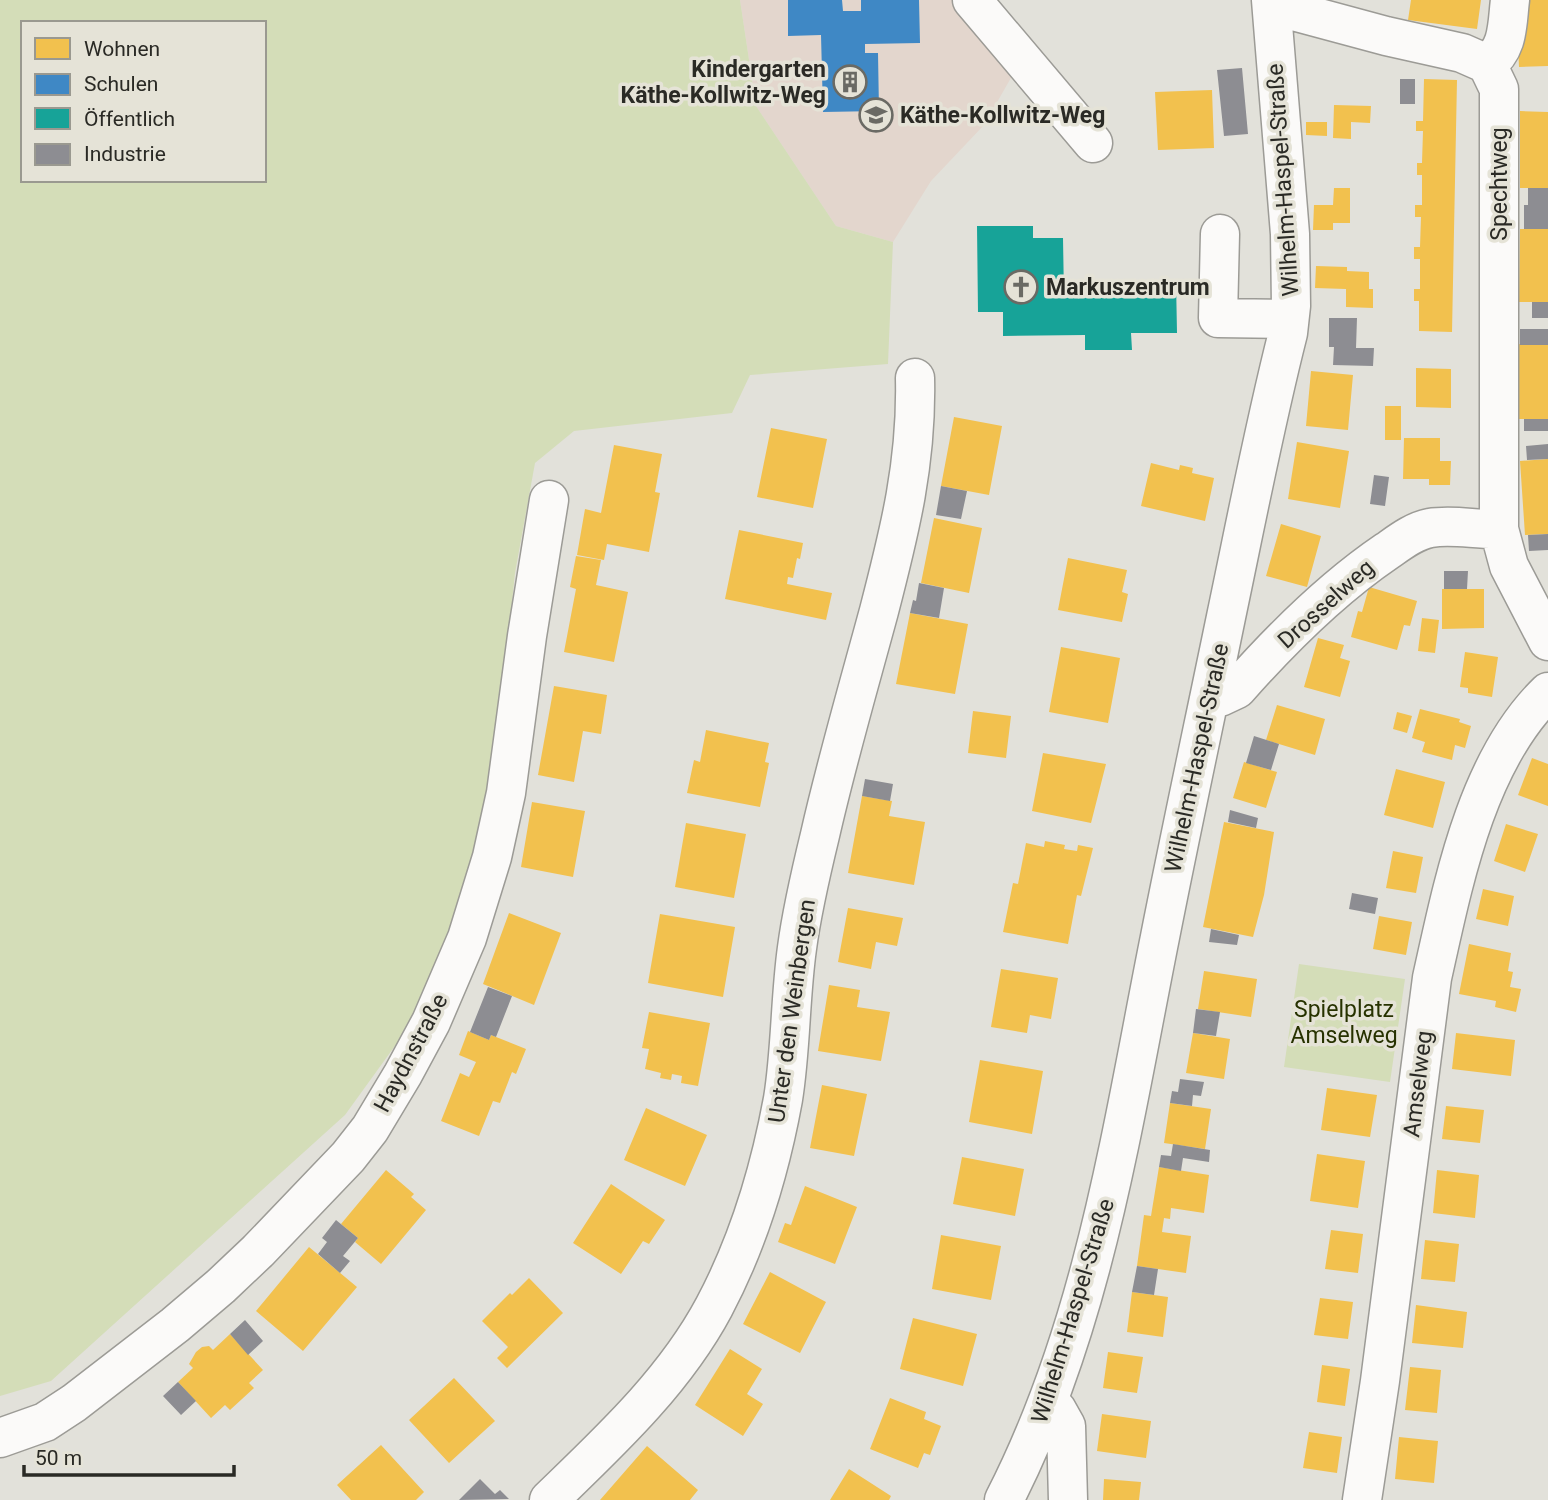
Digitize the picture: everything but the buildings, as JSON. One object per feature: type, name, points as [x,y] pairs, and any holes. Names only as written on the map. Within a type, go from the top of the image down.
[{"type":"street","points":[[972,0],[1093,144]]},
{"type":"street","points":[[1271,5],[1462,53],[1487,64],[1498,57],[1505,43],[1510,0]]},
{"type":"street","name":"Wilhelm-Haspel-Straße","points":[[1004,1500],[1021,1468],[1048,1401],[1082,1294],[1113,1182],[1161,929],[1289,318],[1290,234],[1271,5]]},
{"type":"street","name":"Spechtweg","points":[[1487,64],[1499,89],[1499,529]]},
{"type":"street","points":[[1220,234],[1218,318],[1289,318]]},
{"type":"street","name":"Unter den Weinbergen","points":[[549,1500],[648,1400],[667,1376],[714,1307],[746,1234],[768,1165],[783,1097],[797,946],[820,833],[898,538],[913,459],[915,378]]},
{"type":"street","name":"Haydnstraße","points":[[0,1438],[45,1422],[74,1403],[221,1286],[348,1157],[370,1129],[403,1074],[431,1022],[467,938],[492,857],[506,793],[548,500]]},
{"type":"street","name":"Drosselweg","points":[[1210,696],[1220,697],[1237,690],[1337,588],[1407,537],[1428,528],[1499,529]]},
{"type":"street","points":[[1499,529],[1509,566],[1548,641]]},
{"type":"street","name":"Amselweg","points":[[1362,1500],[1429,1003],[1441,939],[1460,862],[1479,804],[1507,743],[1521,722],[1548,692]]},
{"type":"street","points":[[1048,1401],[1066,1426],[1068,1500]]},
{"type":"shaded area","name":"Käthe-Kollwitz-Weg","points":[[740,0],[961,0],[1016,69],[984,125],[931,181],[893,242],[836,226],[756,106]]},
{"type":"green space","points":[[0,0],[740,0],[756,106],[836,226],[893,242],[888,364],[750,375],[732,413],[574,431],[535,463],[515,573],[490,816],[431,996],[345,1115],[51,1381],[0,1396]]},
{"type":"green space","name":"Spielplatz Amselweg","points":[[1299,964],[1405,979],[1390,1082],[1284,1067]]},
{"type":"place","name":"Kindergarten Käthe-Kollwitz-Weg","points":[[850,82]]},
{"type":"place","name":"Käthe-Kollwitz-Weg","points":[[876,115]]},
{"type":"place","name":"Markuszentrum","points":[[1021,287]]}]
